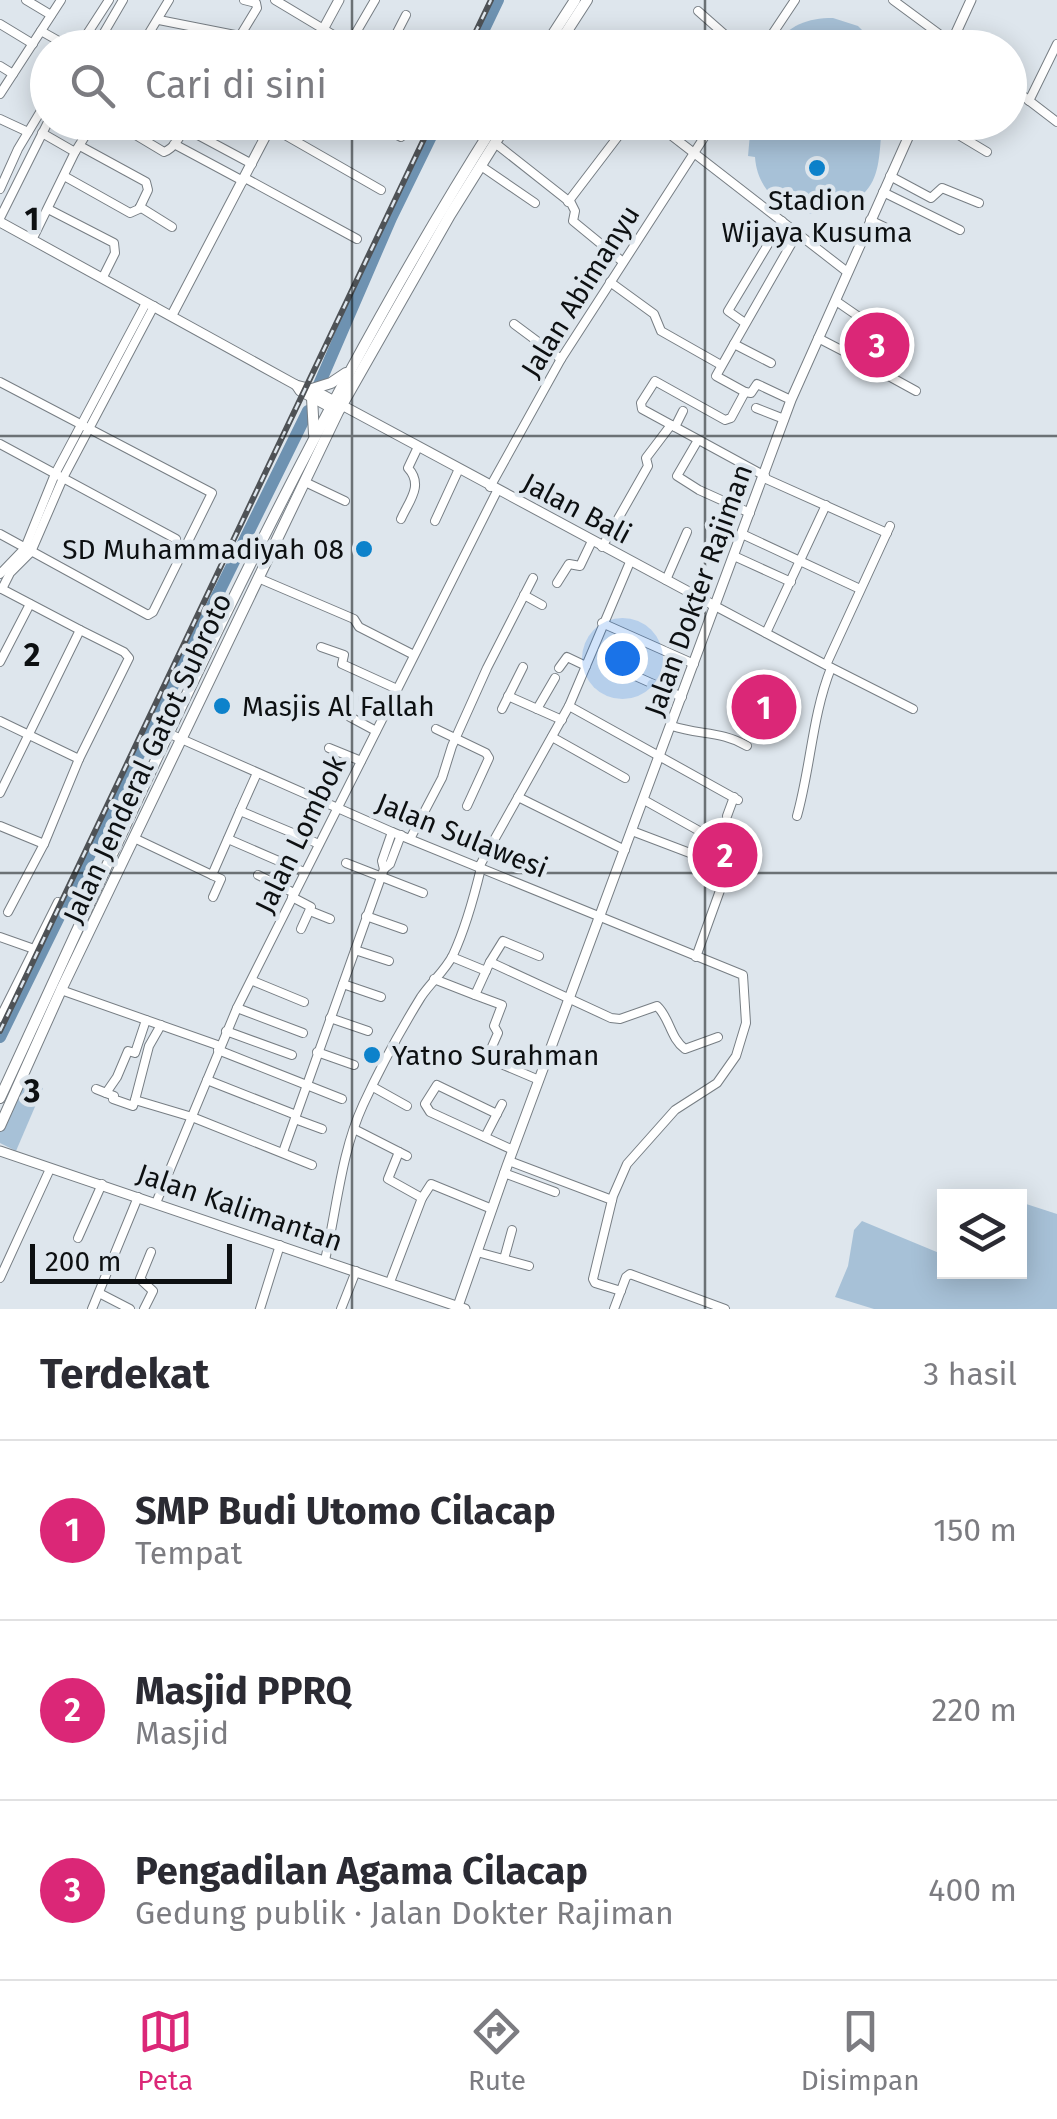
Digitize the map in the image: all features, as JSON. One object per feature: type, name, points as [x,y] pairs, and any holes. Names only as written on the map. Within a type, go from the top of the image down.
[{"type":"main road","points":[[563,30],[574,0]]},
{"type":"main road","points":[[567,30],[587,0]]},
{"type":"main road","points":[[338,407],[486,140]]},
{"type":"main road","points":[[338,407],[350,370],[446,212],[496,140]]},
{"type":"main road","points":[[314,440],[312,394],[350,370]]},
{"type":"main road","name":"Jalan Jenderal Gatot Subroto","points":[[0,1098],[314,440],[338,407]]},
{"type":"main road","name":"Jalan Jenderal Gatot Subroto","points":[[0,1126],[134,838],[176,736],[258,578],[338,407]]},
{"type":"street","points":[[26,0],[51,15]]},
{"type":"street","points":[[42,30],[61,0]]},
{"type":"street","points":[[88,30],[109,0]]},
{"type":"street","points":[[106,30],[123,0]]},
{"type":"street","points":[[152,30],[169,0]]},
{"type":"street","points":[[244,0],[256,3],[257,8],[245,30]]},
{"type":"street","points":[[275,0],[322,30],[339,0]]},
{"type":"street","points":[[358,30],[374,0]]},
{"type":"street","points":[[775,30],[795,0]]},
{"type":"street","points":[[893,0],[932,30]]},
{"type":"street","points":[[960,30],[972,0]]},
{"type":"street","points":[[698,11],[720,30]]},
{"type":"street","points":[[399,30],[406,16]]},
{"type":"street","points":[[159,20],[208,30]]},
{"type":"street","points":[[0,24],[30,42]]},
{"type":"street","points":[[1057,44],[1029,101],[1057,122]]},
{"type":"street","points":[[0,94],[30,49]]},
{"type":"street","points":[[0,66],[14,74]]},
{"type":"street","points":[[0,119],[28,132]]},
{"type":"street","points":[[0,189],[30,129]]},
{"type":"street","points":[[0,220],[38,140]]},
{"type":"street","points":[[58,140],[146,182],[148,190],[140,207],[130,213],[64,176]]},
{"type":"street","points":[[33,238],[83,140]]},
{"type":"street","points":[[143,140],[160,151],[168,151],[175,140]]},
{"type":"street","points":[[209,140],[252,164]]},
{"type":"street","points":[[172,315],[264,140]]},
{"type":"street","points":[[297,140],[381,190]]},
{"type":"street","points":[[570,200],[615,140]]},
{"type":"street","points":[[676,140],[846,271]]},
{"type":"street","name":"Jalan Abimanyu","points":[[493,489],[561,359],[702,140]]},
{"type":"street","name":"Jalan Dokter Rajiman","points":[[460,1308],[504,1173],[791,400],[907,140]]},
{"type":"street","points":[[967,140],[987,152]]},
{"type":"street","points":[[494,143],[570,200],[575,209],[574,221],[623,262]]},
{"type":"street","points":[[174,144],[358,239]]},
{"type":"street","points":[[481,166],[535,203]]},
{"type":"street","points":[[890,176],[931,198],[942,188],[979,203]]},
{"type":"street","points":[[883,192],[960,230]]},
{"type":"street","points":[[140,207],[172,227]]},
{"type":"street","points":[[48,209],[114,243],[115,253],[103,277]]},
{"type":"street","name":"Jalan Bali","points":[[0,220],[312,394],[914,710]]},
{"type":"street","points":[[745,323],[728,311],[782,220]]},
{"type":"street","points":[[870,220],[905,237]]},
{"type":"street","points":[[791,400],[757,384],[751,394],[716,376],[798,232]]},
{"type":"street","points":[[610,282],[654,314],[661,331],[722,365]]},
{"type":"street","points":[[836,301],[893,337]]},
{"type":"street","points":[[8,912],[44,844],[129,658],[1,588],[28,550],[59,476],[150,304]]},
{"type":"street","points":[[846,352],[862,319]]},
{"type":"street","points":[[514,324],[561,359]]},
{"type":"street","points":[[818,338],[916,391]]},
{"type":"street","points":[[734,344],[771,363]]},
{"type":"street","points":[[745,392],[731,418],[725,420],[654,381],[640,406],[764,477],[889,530],[829,667],[813,721],[812,750],[797,816]]},
{"type":"street","points":[[0,382],[210,489],[211,499],[148,615],[0,534]]},
{"type":"street","points":[[756,408],[784,419]]},
{"type":"street","points":[[602,547],[648,466],[646,458],[683,412]]},
{"type":"street","points":[[698,440],[677,476],[750,513]]},
{"type":"street","points":[[0,444],[176,539]]},
{"type":"street","points":[[401,519],[417,486],[416,477],[408,468],[417,449]]},
{"type":"street","points":[[435,521],[458,471]]},
{"type":"street","points":[[305,482],[345,501]]},
{"type":"street","name":"Jalan Lombok","points":[[156,1203],[226,1031],[493,489]]},
{"type":"street","points":[[766,633],[826,505]]},
{"type":"street","points":[[666,580],[687,532]]},
{"type":"street","points":[[742,534],[860,589]]},
{"type":"street","points":[[557,583],[569,564],[580,566],[592,541]]},
{"type":"street","points":[[0,574],[28,550]]},
{"type":"street","points":[[734,556],[791,582]]},
{"type":"street","points":[[325,1260],[354,1129],[402,1028],[452,957],[472,904],[480,867],[569,706],[630,562]]},
{"type":"street","points":[[258,578],[354,619],[359,627],[414,655]]},
{"type":"street","points":[[283,1152],[382,873],[382,860],[442,778],[455,739],[534,578]]},
{"type":"street","points":[[524,595],[542,605]]},
{"type":"street","points":[[0,662],[30,604]]},
{"type":"street","points":[[602,623],[694,664]]},
{"type":"street","points":[[0,793],[80,630]]},
{"type":"street","points":[[321,647],[344,654],[342,664],[397,690]]},
{"type":"street","points":[[559,668],[567,657],[586,666]]},
{"type":"street","points":[[502,709],[523,667]]},
{"type":"street","points":[[631,674],[682,697]]},
{"type":"street","points":[[537,709],[556,678]]},
{"type":"street","points":[[508,696],[562,720]]},
{"type":"street","points":[[363,699],[386,710]]},
{"type":"street","points":[[569,706],[736,799],[727,816]]},
{"type":"street","points":[[350,717],[376,731]]},
{"type":"street","points":[[0,721],[80,760]]},
{"type":"street","points":[[672,726],[692,733],[729,735],[748,746]]},
{"type":"street","points":[[436,729],[490,758],[466,806]]},
{"type":"street","name":"Jalan Sulawesi","points":[[176,736],[401,835],[740,972],[745,978],[742,1000],[746,1023],[730,1067],[718,1083],[675,1110],[651,1133],[627,1164],[612,1200]]},
{"type":"street","points":[[552,738],[625,778]]},
{"type":"street","points":[[329,748],[361,761]]},
{"type":"street","points":[[212,874],[257,773]]},
{"type":"street","points":[[518,797],[626,850]]},
{"type":"street","points":[[644,800],[735,851]]},
{"type":"street","points":[[240,811],[319,844]]},
{"type":"street","points":[[0,826],[44,844]]},
{"type":"street","points":[[632,831],[703,858]]},
{"type":"street","points":[[696,957],[740,835]]},
{"type":"street","points":[[134,838],[221,879],[212,897]]},
{"type":"street","points":[[228,839],[304,872]]},
{"type":"street","points":[[346,863],[382,873],[422,894]]},
{"type":"street","points":[[258,875],[310,905],[301,929]]},
{"type":"street","points":[[0,1018],[58,902]]},
{"type":"street","points":[[310,911],[330,920]]},
{"type":"street","points":[[366,916],[403,929]]},
{"type":"street","points":[[0,937],[34,949]]},
{"type":"street","points":[[475,994],[502,941],[539,956]]},
{"type":"street","points":[[355,950],[388,962]]},
{"type":"street","points":[[452,957],[570,998],[611,1018],[620,1019],[657,1006],[675,1040],[685,1049],[718,1037]]},
{"type":"street","points":[[434,980],[502,1004],[494,1026],[498,1033],[487,1058],[540,1080]]},
{"type":"street","points":[[253,981],[304,1002]]},
{"type":"street","points":[[343,984],[380,998]]},
{"type":"street","points":[[62,990],[160,1024],[342,1099]]},
{"type":"street","points":[[237,1008],[303,1032]]},
{"type":"street","points":[[330,1018],[368,1031]]},
{"type":"street","points":[[106,1092],[128,1050],[135,1052],[146,1020]]},
{"type":"street","points":[[96,1089],[133,1106],[149,1046],[160,1024]]},
{"type":"street","points":[[226,1031],[292,1056]]},
{"type":"street","points":[[317,1052],[354,1065]]},
{"type":"street","points":[[206,1080],[322,1129]]},
{"type":"street","points":[[373,1086],[406,1106]]},
{"type":"street","points":[[497,1114],[440,1086],[432,1088],[426,1109],[513,1150]]},
{"type":"street","points":[[135,1100],[192,1117],[312,1165]]},
{"type":"street","points":[[485,1138],[502,1104]]},
{"type":"street","points":[[354,1129],[403,1154],[388,1179],[422,1198]]},
{"type":"street","name":"Jalan Kalimantan","points":[[0,1151],[460,1308]]},
{"type":"street","points":[[509,1161],[612,1200],[593,1279],[596,1284],[621,1290]]},
{"type":"street","points":[[0,1278],[50,1168]]},
{"type":"street","points":[[504,1173],[554,1192]]},
{"type":"street","points":[[78,1238],[102,1184]]},
{"type":"street","points":[[390,1282],[422,1198],[433,1184],[492,1209]]},
{"type":"street","points":[[92,1309],[138,1196]]},
{"type":"street","points":[[336,1214],[348,1216]]},
{"type":"street","points":[[504,1259],[512,1230]]},
{"type":"street","points":[[260,1309],[280,1245]]},
{"type":"street","points":[[144,1309],[153,1291],[140,1279],[151,1252]]},
{"type":"street","points":[[477,1252],[529,1266]]},
{"type":"street","points":[[341,1309],[356,1271]]},
{"type":"street","points":[[614,1309],[630,1274],[725,1309]]},
{"type":"street","points":[[99,1293],[130,1309]]},
{"type":"shaded area","points":[[833,18],[862,30],[790,30],[815,19]]},
{"type":"shaded area","name":"Stadion Wijaya Kusuma","points":[[749,140],[880,140],[871,184],[857,200],[822,214],[785,206],[770,194],[760,178],[755,157],[748,156]]},
{"type":"shaded area","points":[[23,1081],[43,1088],[16,1151],[0,1143],[0,1130]]},
{"type":"shaded area","points":[[1027,1204],[1057,1214],[1057,1309],[874,1309],[835,1297],[848,1266],[854,1230],[862,1221],[937,1252],[937,1279],[1027,1279]]},
{"type":"waterway","points":[[484,30],[498,0]]},
{"type":"waterway","points":[[318,387],[429,140]]},
{"type":"waterway","points":[[0,1037],[308,411]]},
{"type":"railway","points":[[477,30],[491,0]]},
{"type":"railway","points":[[0,1031],[423,140]]},
{"type":"place","name":"Stadion Wijaya Kusuma","points":[[817,168]]},
{"type":"place","name":"Pengadilan Agama Cilacap","points":[[877,345]]},
{"type":"place","name":"SD Muhammadiyah 08","points":[[364,549]]},
{"type":"place","name":"Masjis Al Fallah","points":[[222,706]]},
{"type":"place","name":"SMP Budi Utomo Cilacap","points":[[764,707]]},
{"type":"place","name":"Masjid PPRQ","points":[[725,855]]},
{"type":"place","name":"Yatno Surahman","points":[[372,1055]]}]
